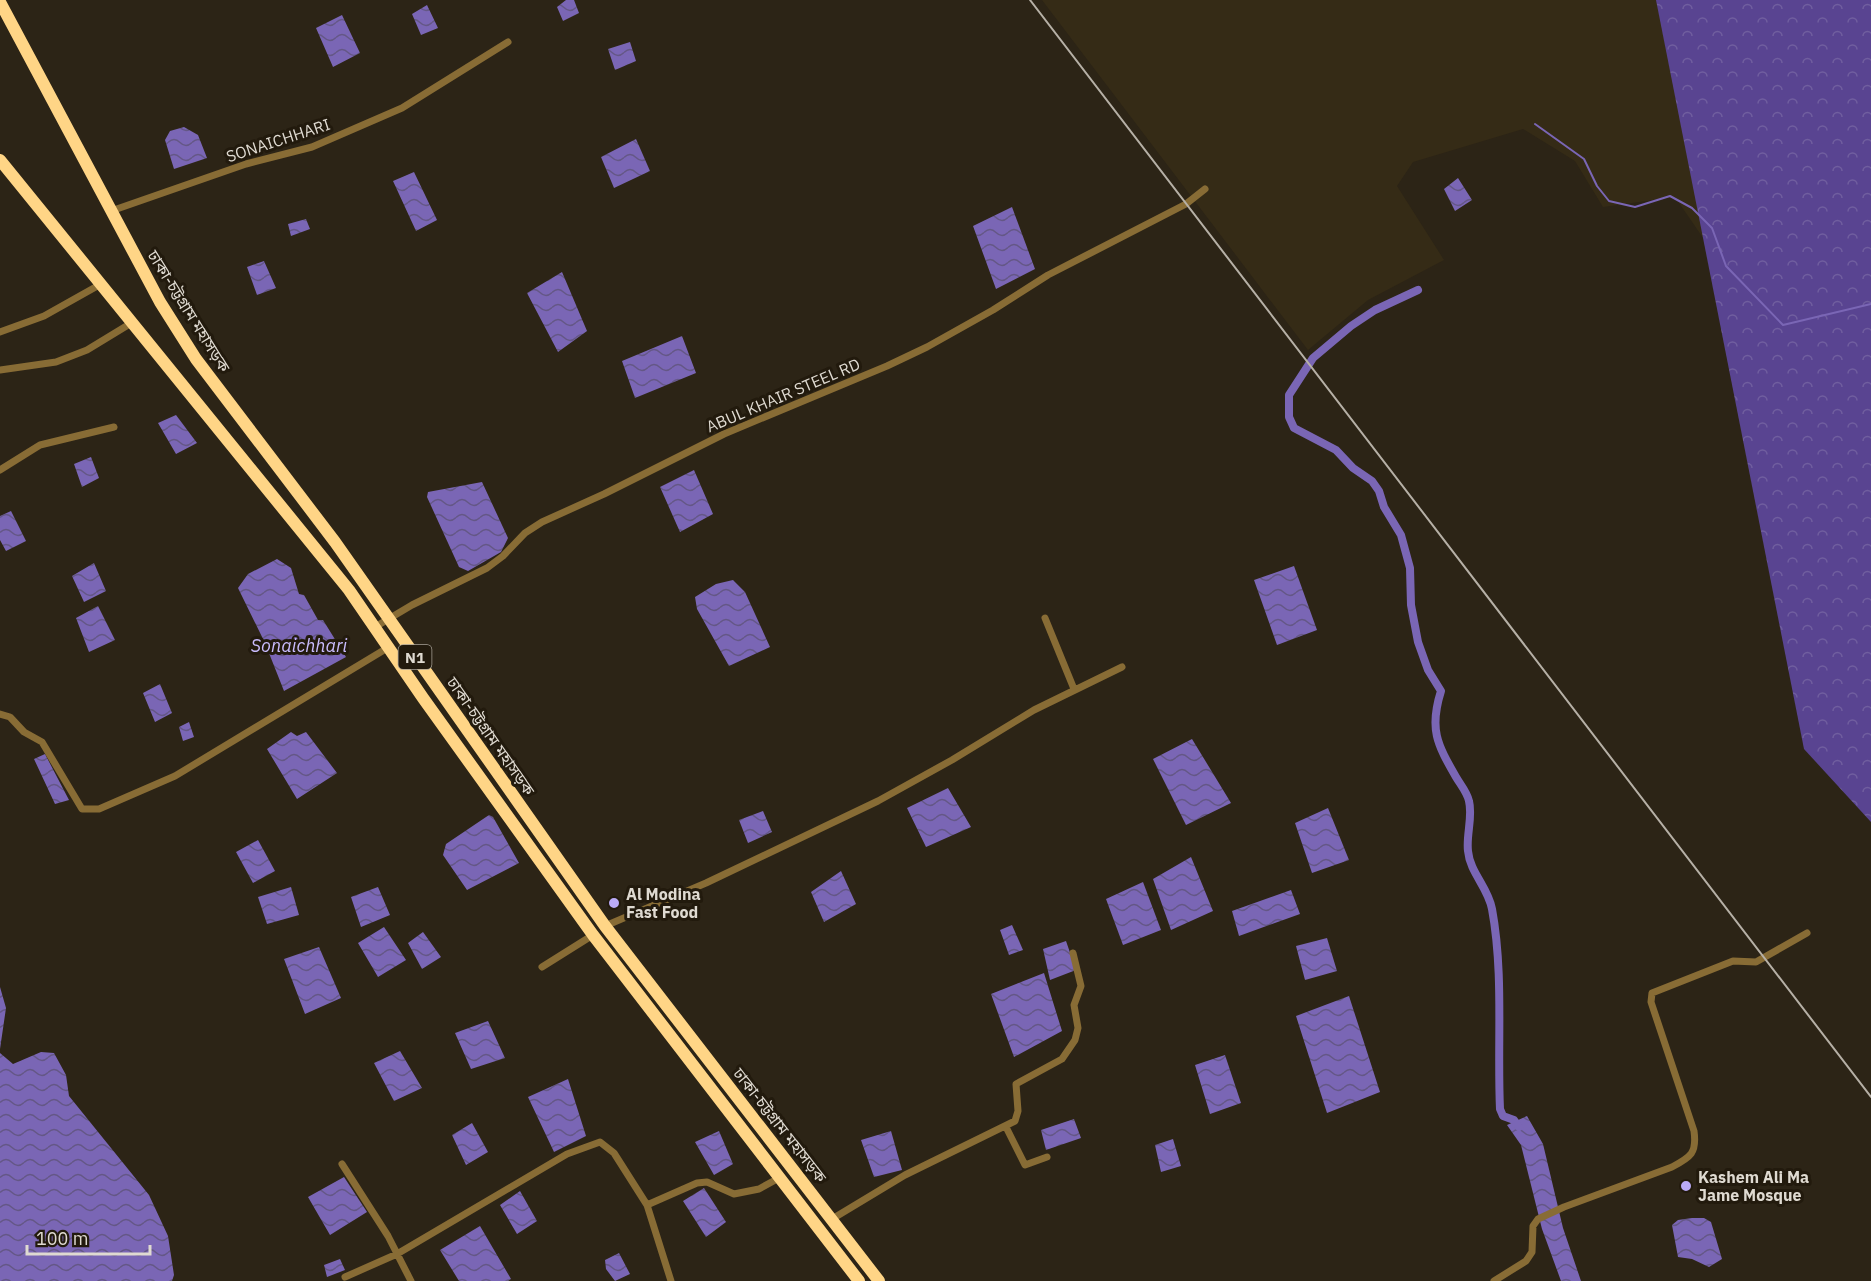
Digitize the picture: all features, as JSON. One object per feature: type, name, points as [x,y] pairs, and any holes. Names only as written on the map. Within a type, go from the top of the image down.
[{"type":"highway","name":"ঢাকা-চট্টগ্রাম মহাসড়ক","points":[[0,2],[160,302],[196,359],[324,527],[606,926],[879,1281]]},
{"type":"highway","name":"ঢাকা-চট্টগ্রাম মহাসড়ক","points":[[0,160],[309,540],[375,627],[593,935],[858,1281]]},
{"type":"highway","points":[[309,540],[324,527]]},
{"type":"street","name":"SONAICHHARI","points":[[111,211],[246,165],[312,147],[402,108],[508,42]]},
{"type":"street","name":"ABUL KHAIR STEEL RD","points":[[375,627],[388,618],[487,568],[503,556],[525,533],[542,522],[724,434],[927,347],[993,310],[1048,274],[1186,204],[1205,189]]},
{"type":"street","points":[[0,332],[44,316],[102,284]]},
{"type":"street","points":[[0,370],[56,362],[87,350],[133,322]]},
{"type":"street","points":[[0,470],[40,445],[114,427]]},
{"type":"street","points":[[1045,618],[1074,689]]},
{"type":"street","points":[[0,714],[10,717],[24,732],[42,742],[82,809],[99,809],[176,776],[389,647]]},
{"type":"street","points":[[606,926],[706,883],[878,801],[1074,689],[1122,668]]},
{"type":"street","points":[[1494,1281],[1526,1261],[1532,1252],[1533,1226],[1538,1219],[1672,1167],[1685,1160],[1696,1146],[1671,1057],[1651,1002],[1652,993],[1733,961],[1756,962],[1807,933]]},
{"type":"street","points":[[542,967],[593,935]]},
{"type":"street","points":[[832,1219],[922,1166],[1006,1127],[1017,1116],[1016,1084],[1062,1059],[1075,1040],[1078,1029],[1074,1005],[1081,986],[1073,953]]},
{"type":"street","points":[[1006,1127],[1025,1165],[1047,1157]]},
{"type":"street","points":[[345,1277],[397,1254],[567,1154],[600,1142],[614,1153],[646,1205],[671,1281]]},
{"type":"street","points":[[342,1164],[411,1281]]},
{"type":"street","points":[[646,1205],[697,1183],[706,1182],[734,1194],[759,1189],[780,1178]]},
{"type":"shaded area","points":[[1042,0],[1856,0],[1756,315],[1675,197],[1603,207],[1575,161],[1523,129],[1413,162],[1397,186],[1444,260],[1368,300],[1308,350]]},
{"type":"green space","points":[[1656,0],[1871,0],[1871,822],[1804,749]]},
{"type":"water","points":[[566,0],[574,0],[579,13],[563,21],[557,7]]},
{"type":"water","points":[[427,5],[438,28],[421,35],[412,14]]},
{"type":"water","points":[[342,15],[360,53],[333,67],[316,28]]},
{"type":"water","points":[[630,42],[636,61],[615,70],[608,49]]},
{"type":"water","points":[[184,127],[198,135],[207,158],[174,169],[165,140],[170,131]]},
{"type":"water","points":[[636,139],[650,171],[614,188],[601,157]]},
{"type":"water","points":[[414,172],[437,220],[416,231],[393,181]]},
{"type":"water","points":[[1458,178],[1472,200],[1455,211],[1444,189]]},
{"type":"water","points":[[1012,207],[1035,269],[996,289],[973,226]]},
{"type":"water","points":[[306,219],[310,229],[291,236],[288,224]]},
{"type":"water","points":[[264,261],[276,288],[257,295],[247,267]]},
{"type":"water","points":[[562,272],[587,331],[558,352],[527,293]]},
{"type":"water","points":[[682,336],[696,373],[635,398],[622,361]]},
{"type":"water","points":[[176,415],[197,443],[176,454],[158,423]]},
{"type":"water","points":[[91,457],[99,478],[82,487],[74,464]]},
{"type":"water","points":[[694,470],[713,514],[680,532],[660,487]]},
{"type":"water","points":[[482,482],[508,538],[501,552],[468,571],[459,567],[427,497],[428,492]]},
{"type":"water","points":[[11,511],[26,541],[6,551],[0,540],[0,516]]},
{"type":"water","name":"Sonaichhari","points":[[277,559],[291,568],[299,594],[304,595],[318,620],[323,620],[346,657],[284,691],[265,643],[238,588],[248,574]]},
{"type":"water","points":[[94,563],[106,591],[84,602],[72,576]]},
{"type":"water","points":[[1294,566],[1317,630],[1277,645],[1254,580]]},
{"type":"water","points":[[733,580],[745,592],[770,647],[729,666],[697,609],[695,597],[716,584]]},
{"type":"water","points":[[98,606],[115,640],[89,652],[76,618]]},
{"type":"water","points":[[160,684],[172,713],[155,722],[143,693]]},
{"type":"water","points":[[189,722],[194,737],[183,741],[179,727]]},
{"type":"water","points":[[291,732],[297,736],[306,732],[337,773],[297,799],[267,749]]},
{"type":"water","points":[[1192,739],[1231,803],[1186,825],[1153,759]]},
{"type":"water","points":[[45,754],[69,800],[55,804],[34,759]]},
{"type":"water","points":[[948,788],[971,827],[926,847],[907,808]]},
{"type":"water","points":[[1328,808],[1349,860],[1312,873],[1295,823]]},
{"type":"water","points":[[763,811],[772,832],[748,843],[739,820]]},
{"type":"water","points":[[489,815],[493,817],[519,863],[467,890],[443,855],[446,844]]},
{"type":"water","points":[[258,840],[275,871],[253,883],[236,852]]},
{"type":"water","points":[[1191,857],[1213,911],[1171,930],[1153,879]]},
{"type":"water","points":[[841,871],[856,904],[824,922],[811,892]]},
{"type":"water","points":[[1143,882],[1161,930],[1123,945],[1106,899]]},
{"type":"water","points":[[291,887],[299,915],[267,924],[258,897]]},
{"type":"water","points":[[378,887],[390,915],[361,927],[351,897]]},
{"type":"water","points":[[1291,890],[1300,914],[1239,936],[1232,911]]},
{"type":"water","points":[[1012,925],[1023,950],[1009,955],[1000,930]]},
{"type":"water","points":[[384,927],[406,960],[378,977],[358,943]]},
{"type":"water","points":[[423,932],[441,957],[422,969],[408,943]]},
{"type":"water","points":[[1327,938],[1337,971],[1305,980],[1296,946]]},
{"type":"water","points":[[1066,941],[1076,970],[1050,980],[1043,949]]},
{"type":"water","points":[[319,947],[341,998],[305,1014],[284,959]]},
{"type":"water","points":[[1044,973],[1062,1031],[1014,1057],[991,994]]},
{"type":"water","points":[[0,987],[6,1008],[0,1049]]},
{"type":"water","points":[[1349,996],[1380,1092],[1327,1113],[1296,1016]]},
{"type":"water","points":[[488,1021],[505,1058],[471,1069],[455,1033]]},
{"type":"water","points":[[400,1051],[422,1088],[394,1101],[374,1063]]},
{"type":"water","points":[[41,1052],[54,1053],[66,1075],[69,1096],[149,1195],[168,1236],[174,1275],[172,1281],[0,1281],[0,1053],[13,1064]]},
{"type":"water","points":[[1225,1055],[1241,1103],[1210,1114],[1195,1065]]},
{"type":"water","points":[[568,1079],[586,1136],[554,1152],[528,1097]]},
{"type":"water","points":[[1527,1116],[1543,1144],[1563,1228],[1581,1281],[1561,1281],[1542,1229],[1521,1145],[1507,1125]]},
{"type":"water","points":[[1074,1119],[1081,1138],[1046,1150],[1041,1130]]},
{"type":"water","points":[[472,1123],[488,1152],[466,1165],[452,1135]]},
{"type":"water","points":[[719,1131],[733,1164],[714,1175],[695,1142]]},
{"type":"water","points":[[891,1131],[902,1170],[874,1177],[861,1140]]},
{"type":"water","points":[[1173,1139],[1181,1166],[1161,1172],[1155,1145]]},
{"type":"water","points":[[344,1177],[367,1212],[330,1235],[308,1197]]},
{"type":"water","points":[[704,1188],[726,1222],[706,1237],[683,1201]]},
{"type":"water","points":[[520,1191],[537,1221],[517,1234],[500,1205]]},
{"type":"water","points":[[1704,1218],[1711,1222],[1722,1259],[1709,1267],[1692,1259],[1678,1257],[1672,1225],[1678,1220]]},
{"type":"water","points":[[480,1226],[511,1279],[508,1281],[459,1281],[440,1250]]},
{"type":"water","points":[[619,1253],[630,1274],[615,1281],[606,1269],[605,1260]]},
{"type":"water","points":[[340,1259],[345,1270],[327,1277],[324,1265]]},
{"type":"waterway","points":[[1535,124],[1584,159],[1597,186],[1609,201],[1635,207],[1670,196],[1692,208],[1712,228],[1726,266],[1783,325],[1871,304]]},
{"type":"waterway","points":[[1418,290],[1375,310],[1351,326],[1313,358],[1289,395],[1289,417],[1294,428],[1336,450],[1353,468],[1372,481],[1401,535],[1410,568],[1411,605],[1418,642],[1428,670],[1441,691],[1435,726],[1437,736],[1444,755],[1468,798],[1470,807],[1469,859],[1492,909],[1498,958],[1500,1109],[1503,1116],[1514,1120],[1519,1127]]},
{"type":"railway","points":[[1030,0],[1871,1097]]},
{"type":"place","name":"Al Modina Fast Food","points":[[614,903]]},
{"type":"place","name":"Kashem Ali Ma Jame Mosque","points":[[1686,1186]]}]
